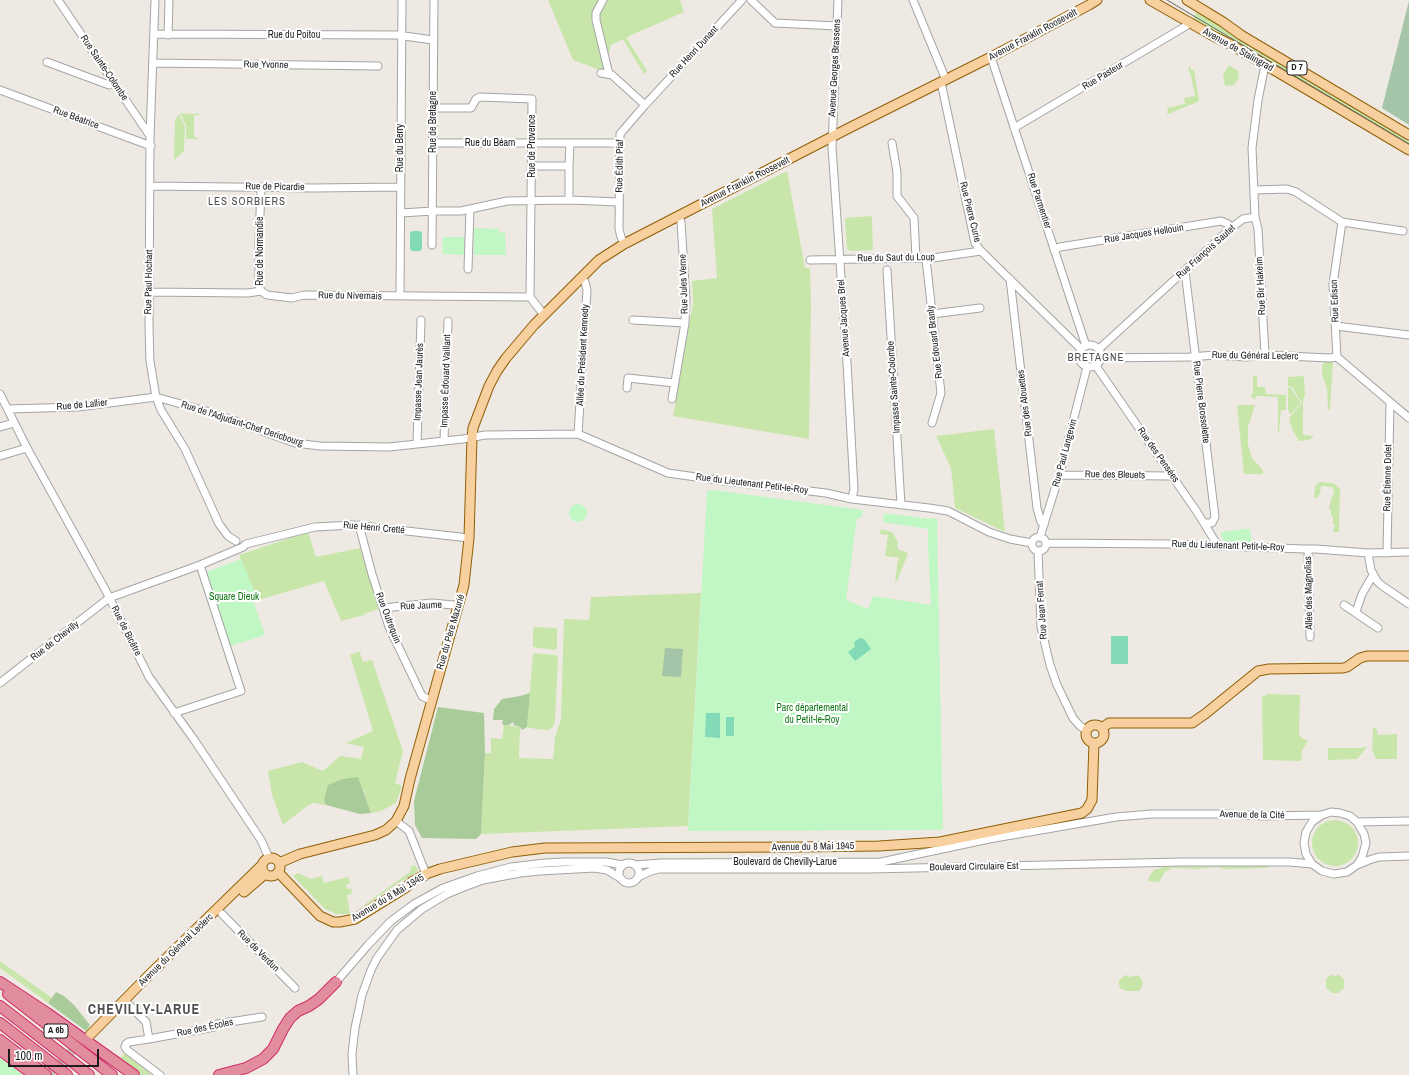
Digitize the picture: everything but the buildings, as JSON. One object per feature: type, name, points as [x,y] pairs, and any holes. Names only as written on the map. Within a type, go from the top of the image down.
[{"type":"highway","points":[[0,982],[134,1075]]},
{"type":"highway","points":[[218,1075],[246,1068],[263,1059],[273,1049],[290,1018],[298,1011],[319,999],[336,982]]},
{"type":"highway","name":"A 6b","points":[[0,988],[112,1075]]},
{"type":"highway","points":[[0,1006],[89,1075]]},
{"type":"highway","points":[[0,1023],[67,1075]]},
{"type":"highway","points":[[0,1040],[46,1075]]},
{"type":"highway","points":[[0,1050],[34,1075]]},
{"type":"main road","name":"Avenue Franklin Roosevelt","points":[[472,437],[474,425],[489,386],[497,371],[520,341],[599,260],[624,244],[991,57],[1093,3],[1104,0]]},
{"type":"main road","name":"Avenue de Stalingrad","points":[[1150,0],[1265,65],[1409,150]]},
{"type":"main road","name":"D 7","points":[[1187,0],[1224,22],[1241,35],[1409,135]]},
{"type":"main road","name":"Rue du Père Mazurié","points":[[396,821],[404,806],[410,779],[460,604],[464,585],[469,538],[472,437]]},
{"type":"main road","points":[[1102,728],[1109,723],[1192,723],[1258,671],[1269,669],[1343,668],[1360,658],[1367,656],[1409,656]]},
{"type":"main road","points":[[1091,725],[1097,725],[1102,728],[1104,730],[1104,737],[1100,742],[1094,744],[1086,738],[1086,730],[1091,725]]},
{"type":"main road","name":"Avenue du 8 Mai 1945","points":[[272,870],[320,916],[333,922],[340,922],[355,919],[426,874],[440,869],[512,852],[545,848],[800,848],[879,846],[940,842],[1082,813],[1090,805],[1092,800],[1094,744]]},
{"type":"main road","points":[[92,1036],[151,977],[184,946],[222,914],[256,881],[300,854],[375,835],[386,830],[396,821]]},
{"type":"main road","points":[[269,858],[264,861],[272,870]]},
{"type":"main road","name":"Avenue du 8 Mai 1945","points":[[272,870],[318,920],[325,924],[340,927],[357,923],[412,888],[470,863]]},
{"type":"main road","name":"Avenue du Général Leclerc","points":[[126,1002],[272,870]]},
{"type":"street","name":"Rue Sainte-Colombe","points":[[58,0],[150,136]]},
{"type":"street","name":"Rue Paul Hochart","points":[[155,0],[154,63],[150,136],[150,361],[156,397],[161,410],[185,448],[219,524],[228,536],[236,541]]},
{"type":"street","points":[[168,35],[169,0]]},
{"type":"street","name":"Rue du Berry","points":[[400,296],[402,0]]},
{"type":"street","name":"Rue de Bretagne","points":[[432,245],[434,0]]},
{"type":"street","points":[[603,0],[596,13],[596,20],[609,74]]},
{"type":"street","name":"Rue Henri Dunant","points":[[645,105],[742,0]]},
{"type":"street","points":[[752,0],[774,23],[837,26]]},
{"type":"street","name":"Avenue Georges Brassens","points":[[832,137],[838,0]]},
{"type":"street","name":"Rue Pierre Curie","points":[[913,0],[943,81],[975,243],[981,251],[1010,279],[1083,347]]},
{"type":"street","name":"Rue Pasteur","points":[[1014,128],[1186,26],[1190,22]]},
{"type":"street","name":"Rue du Poitou","points":[[154,34],[401,36],[433,40]]},
{"type":"street","name":"Rue Parmentier","points":[[991,57],[1054,250],[1083,347]]},
{"type":"street","points":[[47,62],[109,85]]},
{"type":"street","name":"Rue Yvonne","points":[[154,63],[378,66]]},
{"type":"street","points":[[1256,217],[1252,148],[1253,130],[1262,72],[1265,65]]},
{"type":"street","points":[[601,73],[612,75],[645,105]]},
{"type":"street","name":"Rue Béatrice","points":[[0,90],[151,146]]},
{"type":"street","name":"Rue de Provence","points":[[433,108],[471,108],[476,99],[480,97],[532,99],[530,298]]},
{"type":"street","name":"Rue Édith Piaf","points":[[624,244],[619,229],[620,134],[645,105]]},
{"type":"street","name":"Avenue Jacques Brel","points":[[832,137],[854,489],[852,499]]},
{"type":"street","name":"Rue du Béarn","points":[[433,143],[619,143]]},
{"type":"street","points":[[569,200],[570,143]]},
{"type":"street","points":[[892,143],[897,172],[897,196],[914,218],[916,258]]},
{"type":"street","points":[[532,166],[570,166]]},
{"type":"street","name":"Rue de Picardie","points":[[150,186],[400,187]]},
{"type":"street","name":"Rue de Normandie","points":[[261,187],[259,278],[261,292]]},
{"type":"street","points":[[1254,190],[1286,189],[1296,192],[1342,222],[1403,231]]},
{"type":"street","points":[[401,213],[461,211],[507,201],[569,200],[619,202]]},
{"type":"street","points":[[468,269],[470,209]]},
{"type":"street","name":"Rue Jules Verne","points":[[672,399],[685,323],[686,301],[681,222],[679,216]]},
{"type":"street","name":"Rue François Sautet","points":[[1099,349],[1231,228],[1243,218],[1256,217]]},
{"type":"street","name":"Rue Bir Hakeim","points":[[1256,217],[1258,223],[1265,355]]},
{"type":"street","name":"Rue Jacques Hellouin","points":[[1054,250],[1060,247],[1221,221],[1228,224],[1231,228]]},
{"type":"street","name":"Rue Edison","points":[[1337,356],[1333,284],[1342,222]]},
{"type":"street","name":"Rue du Saut du Loup","points":[[810,260],[926,259],[981,251]]},
{"type":"street","name":"Rue Edouard Branly","points":[[926,259],[941,393],[932,423]]},
{"type":"street","name":"Impasse Sainte-Colombe","points":[[887,270],[901,505]]},
{"type":"street","name":"Rue Pierre Brossolette","points":[[1185,271],[1215,517],[1212,524],[1204,523]]},
{"type":"street","name":"Allée du Président Kennedy","points":[[578,434],[587,290],[585,282],[581,278]]},
{"type":"street","name":"Rue des Alouettes","points":[[1010,279],[1037,508],[1041,522],[1044,525]]},
{"type":"street","name":"Rue du Nivernais","points":[[149,292],[261,292],[267,295],[292,298],[304,295],[530,298]]},
{"type":"street","points":[[530,298],[544,315]]},
{"type":"street","points":[[932,314],[980,308]]},
{"type":"street","name":"Impasse Jean Jaurès","points":[[417,444],[421,320]]},
{"type":"street","points":[[633,320],[685,323]]},
{"type":"street","name":"Impasse Édouard Vaillant","points":[[444,441],[448,321]]},
{"type":"street","points":[[1336,326],[1409,335]]},
{"type":"street","points":[[1093,345],[1099,349],[1101,358],[1096,366],[1087,368],[1080,363],[1078,356],[1083,347],[1093,345]]},
{"type":"street","name":"Rue du Général Leclerc","points":[[1101,358],[1215,355],[1246,357],[1265,355],[1330,358],[1337,356]]},
{"type":"street","points":[[1337,356],[1409,418]]},
{"type":"street","name":"Rue des Pensées","points":[[1096,366],[1204,523],[1218,546]]},
{"type":"street","name":"Rue Paul Langevin","points":[[1040,537],[1059,476],[1087,368]]},
{"type":"street","points":[[627,388],[628,378],[675,383]]},
{"type":"street","name":"Rue de Bicêtre","points":[[0,394],[27,448],[110,598],[149,677],[195,741],[261,840],[269,858]]},
{"type":"street","name":"Rue de Lallier","points":[[8,409],[78,407],[156,397]]},
{"type":"street","name":"Rue de l'Adjudant-Chef Dericbourg","points":[[156,397],[213,413],[295,442],[320,446],[388,447],[472,437]]},
{"type":"street","name":"Rue Étienne Dolet","points":[[1387,553],[1390,402]]},
{"type":"street","points":[[0,427],[14,422]]},
{"type":"street","name":"Rue du Lieutenant Petit-le-Roy","points":[[472,437],[485,434],[578,434],[668,473],[826,493],[852,499],[948,511],[989,532],[1010,539],[1032,543]]},
{"type":"street","points":[[0,456],[27,448]]},
{"type":"street","name":"Rue des Bleuets","points":[[1059,476],[1172,476]]},
{"type":"street","name":"Rue Henri Cretté","points":[[200,565],[246,544],[315,527],[359,525],[469,538]]},
{"type":"street","name":"Rue Outrequin","points":[[359,525],[389,627],[422,696],[432,701]]},
{"type":"street","points":[[1040,537],[1044,539],[1046,543],[1044,549],[1038,551],[1034,549],[1032,543],[1036,538],[1040,537]]},
{"type":"street","name":"Rue du Lieutenant Petit-le-Roy","points":[[1046,543],[1168,544],[1308,549],[1368,553],[1409,552]]},
{"type":"street","name":"Allée des Magnolias","points":[[1308,549],[1310,637]]},
{"type":"street","name":"Rue Jean Ferrat","points":[[1038,551],[1041,626],[1050,666],[1057,685],[1073,718],[1086,730]]},
{"type":"street","points":[[1368,553],[1369,563],[1373,575],[1381,585],[1409,604]]},
{"type":"street","points":[[174,713],[241,691],[200,565]]},
{"type":"street","name":"Rue de Chevilly","points":[[0,683],[110,598],[200,565]]},
{"type":"street","points":[[1356,612],[1362,594],[1373,575]]},
{"type":"street","name":"Rue Jaume","points":[[383,608],[432,603],[454,605],[460,604]]},
{"type":"street","points":[[1344,605],[1378,628]]},
{"type":"street","points":[[1357,865],[1364,853],[1366,843],[1363,829],[1357,822],[1350,816],[1331,812],[1322,815],[1312,822],[1305,837],[1304,843],[1306,854],[1312,864],[1322,871],[1334,874],[1347,872],[1357,865],[1379,857],[1409,856]]},
{"type":"street","name":"Avenue de la Cité","points":[[934,850],[1133,815],[1322,815]]},
{"type":"street","points":[[396,821],[408,831],[426,874],[425,878],[419,881],[412,888]]},
{"type":"street","points":[[1357,822],[1409,821]]},
{"type":"street","name":"Boulevard de Chevilly-Larue","points":[[635,866],[661,862],[881,862],[934,850]]},
{"type":"street","points":[[336,982],[391,921],[414,904],[443,888],[477,876],[511,867],[530,864],[606,862],[623,865],[629,863],[635,866],[638,871],[638,877],[630,883],[624,882],[612,872],[603,869],[520,873],[483,880],[447,894],[428,905],[397,930],[377,958],[371,970],[362,995],[355,1028],[352,1054],[352,1075]]},
{"type":"street","name":"Boulevard Circulaire Est","points":[[638,877],[651,871],[659,870],[877,869],[1181,862],[1278,862],[1312,864]]},
{"type":"street","points":[[620,878],[620,870],[623,865]]},
{"type":"street","name":"Rue de Verdun","points":[[222,914],[295,988]]},
{"type":"street","points":[[126,1002],[146,1022],[149,1039]]},
{"type":"street","name":"Rue des Écoles","points":[[160,1075],[127,1050],[125,1047],[126,1044],[129,1042],[214,1027],[217,1024],[262,1016]]},
{"type":"green space","points":[[548,0],[680,0],[684,12],[627,37],[647,71],[644,74],[623,39],[611,45],[608,57],[611,69],[605,72],[573,60]]},
{"type":"green space","points":[[1409,1],[1409,125],[1382,108]]},
{"type":"green space","points":[[1198,10],[1250,43],[1246,50],[1191,21]]},
{"type":"green space","points":[[1254,46],[1409,138],[1409,147],[1250,52]]},
{"type":"green space","points":[[1190,65],[1191,70],[1194,70],[1199,100],[1166,115],[1168,113],[1167,108],[1185,104],[1184,98],[1195,96],[1188,69]]},
{"type":"green space","points":[[1229,65],[1238,71],[1239,78],[1234,85],[1225,86],[1223,74]]},
{"type":"green space","points":[[180,113],[199,113],[199,115],[194,115],[194,137],[198,139],[186,139],[186,126]]},
{"type":"green space","points":[[179,114],[185,127],[184,151],[174,160],[175,120]]},
{"type":"green space","points":[[787,171],[805,268],[810,268],[811,305],[809,439],[673,416],[693,303],[692,281],[717,278],[712,209]]},
{"type":"green space","points":[[872,216],[873,250],[850,251],[847,249],[845,218]]},
{"type":"green space","points":[[474,228],[499,229],[499,232],[505,233],[506,255],[474,255]]},
{"type":"green space","points":[[412,231],[420,231],[422,233],[422,249],[420,251],[412,251],[410,249],[410,233]]},
{"type":"green space","points":[[443,237],[465,237],[464,255],[442,254]]},
{"type":"green space","points":[[1325,362],[1333,362],[1330,410],[1328,409],[1327,388],[1322,375],[1322,365]]},
{"type":"green space","points":[[1253,376],[1257,376],[1257,387],[1265,387],[1266,394],[1286,395],[1286,410],[1281,410],[1279,432],[1278,397],[1256,396],[1255,400],[1250,395],[1253,394]]},
{"type":"green space","points":[[1304,376],[1305,396],[1303,402],[1303,435],[1314,436],[1309,440],[1299,441],[1292,429],[1289,418],[1302,403],[1292,387],[1288,386],[1288,377]]},
{"type":"green space","points":[[1290,387],[1301,403],[1290,415],[1288,409],[1288,388]]},
{"type":"green space","points":[[1237,405],[1255,405],[1248,427],[1248,445],[1252,458],[1263,470],[1263,474],[1244,474]]},
{"type":"green space","points":[[994,429],[1005,532],[955,508],[951,468],[936,436]]},
{"type":"green space","points":[[1320,482],[1333,483],[1340,489],[1339,532],[1333,532],[1335,524],[1333,524],[1333,516],[1331,515],[1331,510],[1329,509],[1332,495],[1334,495],[1333,487],[1321,486],[1320,495],[1318,495],[1317,498],[1314,498],[1315,486]]},
{"type":"green space","name":"Parc départemental du Petit-le-Roy","points":[[713,490],[863,510],[861,518],[857,518],[846,600],[868,609],[873,596],[931,605],[928,529],[883,522],[884,513],[938,520],[942,830],[688,831],[707,491]]},
{"type":"green space","points":[[574,504],[582,504],[587,509],[585,520],[582,522],[574,522],[569,517],[569,509]]},
{"type":"green space","points":[[881,529],[892,532],[898,542],[897,546],[899,550],[908,554],[897,581],[895,581],[898,559],[900,558],[885,556],[888,535],[880,534]]},
{"type":"green space","points":[[1250,529],[1252,543],[1225,542],[1222,538],[1221,532]]},
{"type":"green space","points":[[308,532],[316,557],[360,548],[379,609],[364,615],[341,621],[324,581],[258,600],[239,555]]},
{"type":"green space","name":"Square Dieuk","points":[[241,559],[258,600],[254,603],[265,635],[228,647],[204,573]]},
{"type":"green space","points":[[701,593],[688,826],[481,834],[485,753],[491,753],[491,738],[502,739],[504,725],[520,727],[519,758],[553,759],[555,737],[561,719],[564,619],[589,620],[591,597]]},
{"type":"green space","points":[[534,627],[557,628],[557,647],[555,650],[533,647]]},
{"type":"green space","points":[[1111,636],[1128,636],[1128,664],[1111,664]]},
{"type":"green space","points":[[860,638],[864,639],[871,649],[855,661],[848,652],[855,647],[854,642]]},
{"type":"green space","points":[[665,648],[683,649],[681,677],[662,676]]},
{"type":"green space","points":[[361,651],[360,654],[363,662],[372,660],[403,751],[395,783],[402,786],[396,803],[381,811],[371,813],[363,789],[326,793],[324,800],[326,805],[313,803],[283,825],[272,795],[268,771],[302,762],[323,771],[340,756],[361,759],[364,747],[346,743],[373,731],[350,655]]},
{"type":"green space","points":[[533,653],[555,655],[558,657],[555,721],[553,727],[548,730],[527,727]]},
{"type":"green space","points":[[530,693],[527,727],[522,730],[520,727],[514,725],[513,722],[509,725],[504,725],[502,724],[503,720],[493,720],[494,709],[502,699]]},
{"type":"green space","points":[[1268,694],[1300,695],[1299,734],[1308,741],[1302,751],[1301,761],[1263,760],[1262,697]]},
{"type":"green space","points":[[438,707],[484,713],[485,753],[481,834],[476,839],[422,838],[415,825],[414,801]]},
{"type":"green space","points":[[706,713],[720,713],[720,738],[705,737]]},
{"type":"green space","points":[[726,717],[734,717],[734,736],[726,736]]},
{"type":"green space","points":[[1376,727],[1378,735],[1397,734],[1397,759],[1376,759],[1372,749],[1373,729]]},
{"type":"green space","points":[[1367,747],[1357,759],[1328,760],[1328,748]]},
{"type":"green space","points":[[358,777],[371,813],[360,814],[326,805],[324,800],[328,785],[343,779]]},
{"type":"green space","points":[[1335,820],[1348,824],[1354,830],[1358,843],[1354,856],[1348,862],[1335,866],[1322,862],[1316,856],[1312,843],[1316,830],[1322,824]]},
{"type":"green space","points":[[415,865],[418,870],[417,872],[365,906],[364,905],[410,872],[411,866]]},
{"type":"green space","points":[[1272,866],[1266,868],[1225,869],[1217,867],[1198,869],[1172,868],[1165,872],[1159,882],[1148,881],[1154,870],[1164,867]]},
{"type":"green space","points":[[298,873],[311,879],[322,876],[324,883],[348,877],[350,884],[347,884],[346,887],[348,889],[351,888],[352,894],[347,895],[350,914],[336,914],[325,909],[293,876]]},
{"type":"green space","points":[[0,961],[52,998],[48,1003],[0,968]]},
{"type":"green space","points":[[1332,974],[1333,976],[1337,976],[1338,974],[1344,979],[1344,988],[1338,993],[1332,993],[1326,988],[1326,979]]},
{"type":"green space","points":[[1127,975],[1129,977],[1137,975],[1141,978],[1143,984],[1140,990],[1126,991],[1120,988],[1119,980]]},
{"type":"green space","points":[[56,992],[64,996],[74,1005],[90,1025],[86,1031],[48,1003]]},
{"type":"green space","points":[[125,1053],[152,1075],[143,1075],[138,1073],[120,1058]]},
{"type":"green space","points":[[0,1057],[23,1075],[0,1075]]},
{"type":"tunnel","points":[[48,1075],[81,1042]]},
{"type":"tram line","points":[[1167,0],[1409,144]]},
{"type":"district","name":"LES SORBIERS","points":[[247,202]]},
{"type":"district","name":"BRETAGNE","points":[[1096,358]]},
{"type":"district","name":"CHEVILLY-LARUE","points":[[144,1010]]}]
